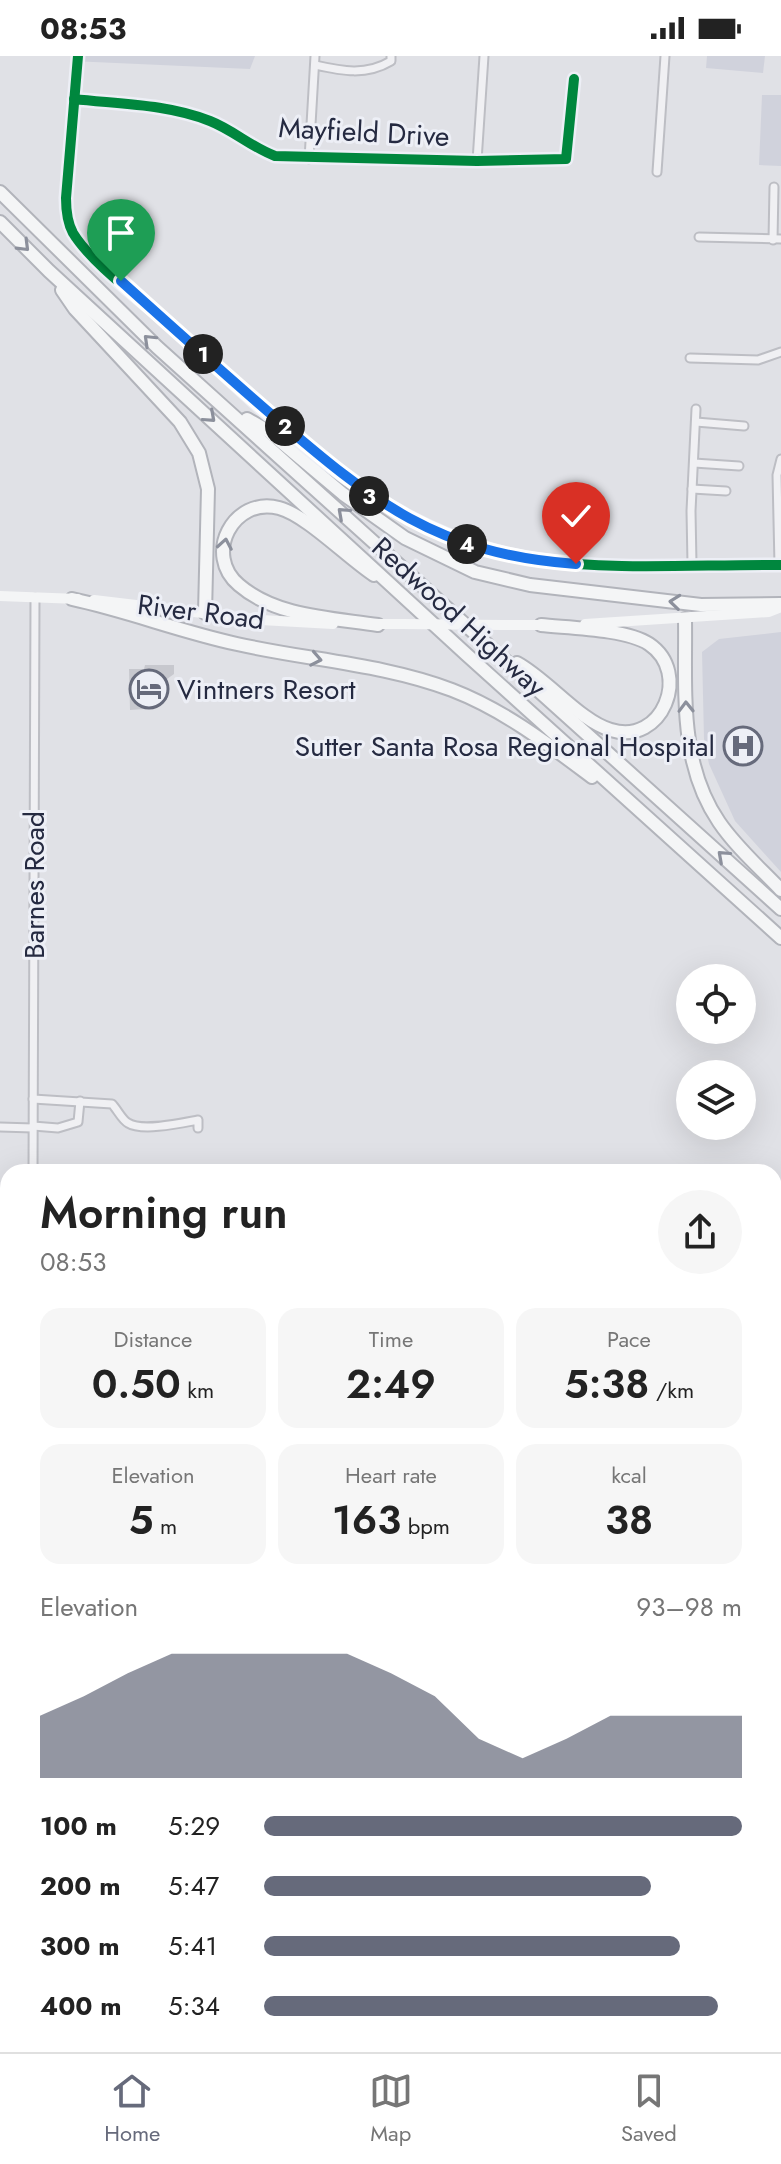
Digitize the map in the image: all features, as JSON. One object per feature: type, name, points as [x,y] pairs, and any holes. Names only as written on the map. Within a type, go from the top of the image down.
[{"type":"highway","name":"Redwood Highway","points":[[0,192],[157,347],[781,909]]},
{"type":"highway","name":"Redwood Highway","points":[[0,222],[49,271],[781,938]]},
{"type":"highway","points":[[49,271],[75,309],[180,422],[199,453],[209,497],[205,613]]},
{"type":"highway","points":[[227,408],[268,431],[343,494],[405,538],[475,572],[530,585],[701,605],[781,606]]},
{"type":"highway","points":[[378,625],[292,611],[246,591],[230,575],[222,558],[223,544],[232,524],[244,512],[259,507],[285,510],[406,596]]},
{"type":"highway","points":[[72,599],[232,643],[387,673],[450,689],[514,721],[650,820]]},
{"type":"highway","points":[[685,619],[687,727],[694,769],[719,821],[781,890]]},
{"type":"highway","points":[[497,652],[534,672],[593,721],[611,731],[641,728],[662,711],[670,692],[670,676],[663,659],[648,644],[632,637],[541,625]]},
{"type":"main road","name":"River Road","points":[[0,596],[72,599],[288,622],[378,625],[541,625],[769,612]]},
{"type":"main road","points":[[769,612],[781,606]]},
{"type":"main road","points":[[769,612],[781,615]]},
{"type":"street","points":[[78,56],[66,206],[68,220],[77,238],[235,383],[363,491],[429,529],[497,553],[576,564],[780,565],[777,475],[781,459]]},
{"type":"street","points":[[309,159],[315,60],[342,71],[376,70],[391,61],[391,56]]},
{"type":"street","points":[[477,161],[484,56]]},
{"type":"street","points":[[657,172],[665,56]]},
{"type":"street","name":"Mayfield Drive","points":[[74,99],[191,115],[224,126],[259,150],[275,156],[477,161],[566,159],[574,79]]},
{"type":"street","points":[[699,237],[777,240],[774,187]]},
{"type":"street","points":[[690,358],[758,360],[781,352]]},
{"type":"street","points":[[692,564],[696,409]]},
{"type":"street","points":[[696,422],[744,426]]},
{"type":"street","points":[[694,463],[739,466]]},
{"type":"street","points":[[692,489],[726,491]]},
{"type":"street","name":"Barnes Road","points":[[33,1164],[35,598]]},
{"type":"street","points":[[33,1099],[112,1104],[125,1122],[131,1125],[169,1126],[198,1120],[198,1128]]},
{"type":"street","points":[[0,1127],[58,1128],[78,1122],[80,1101]]},
{"type":"shaded area","points":[[72,56],[255,56],[250,69],[71,61]]},
{"type":"shaded area","points":[[707,56],[765,56],[763,73],[706,68]]},
{"type":"shaded area","points":[[762,95],[781,95],[781,166],[759,165]]},
{"type":"shaded area","name":"Sutter Santa Rosa Regional Hospital","points":[[781,632],[781,872],[735,821],[709,764],[704,739],[702,652],[719,639]]},
{"type":"building","name":"Vintners Resort","points":[[145,665],[174,665],[174,674],[167,679],[167,700],[153,699],[144,709],[130,710],[129,669],[144,669]]},
{"type":"cycle path","points":[[78,56],[66,198],[67,216],[73,233],[104,269],[338,472],[383,502],[431,528],[483,548],[539,560],[628,566],[781,565]]},
{"type":"cycle path","points":[[74,99],[194,115],[275,156],[477,161],[566,159],[574,79]]},
{"type":"place","name":"Vintners Resort","points":[[149,689]]},
{"type":"place","name":"Sutter Santa Rosa Regional Hospital","points":[[743,746]]},
{"type":"route","points":[[121,281],[340,474],[398,514],[483,549],[517,557],[576,564]]}]
